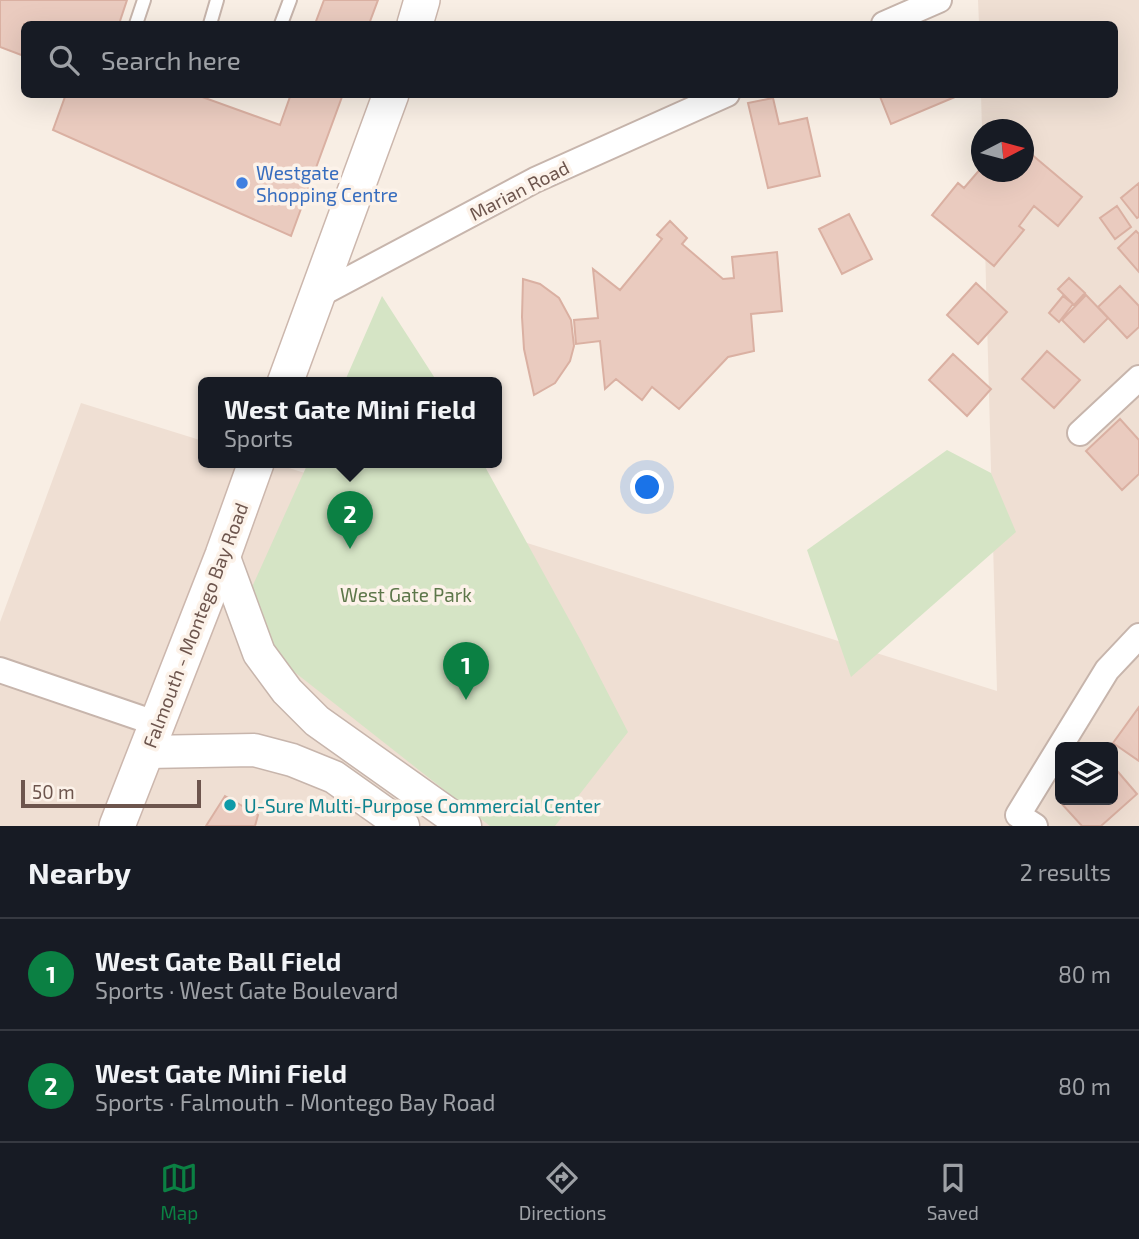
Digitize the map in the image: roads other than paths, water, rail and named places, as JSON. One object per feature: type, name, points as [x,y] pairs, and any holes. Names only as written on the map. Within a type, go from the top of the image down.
[{"type":"main road","points":[[416,21],[422,0]]},
{"type":"main road","points":[[287,377],[390,98]]},
{"type":"main road","name":"Falmouth - Montego Bay Road","points":[[117,826],[254,468]]},
{"type":"street","points":[[891,21],[939,0]]},
{"type":"street","name":"Marian Road","points":[[317,296],[535,180],[718,98]]},
{"type":"street","points":[[1080,433],[1139,378]]},
{"type":"street","points":[[223,555],[259,653],[287,691],[309,713],[465,826]]},
{"type":"street","points":[[1035,826],[1018,815],[1107,670],[1139,636]]},
{"type":"street","points":[[0,670],[152,738],[254,751],[292,760],[334,777],[403,826]]},
{"type":"lane","points":[[137,21],[144,0]]},
{"type":"lane","points":[[211,21],[217,0]]},
{"type":"lane","points":[[282,21],[290,0]]},
{"type":"place","name":"Westgate Shopping Centre","points":[[242,183]]},
{"type":"place","name":"West Gate Mini Field","points":[[350,549]]},
{"type":"place","name":"West Gate Ball Field","points":[[466,700]]},
{"type":"place","name":"U-Sure Multi-Purpose Commercial Center","points":[[230,805]]},
{"type":"park label","name":"West Gate Park","points":[[406,594]]}]
